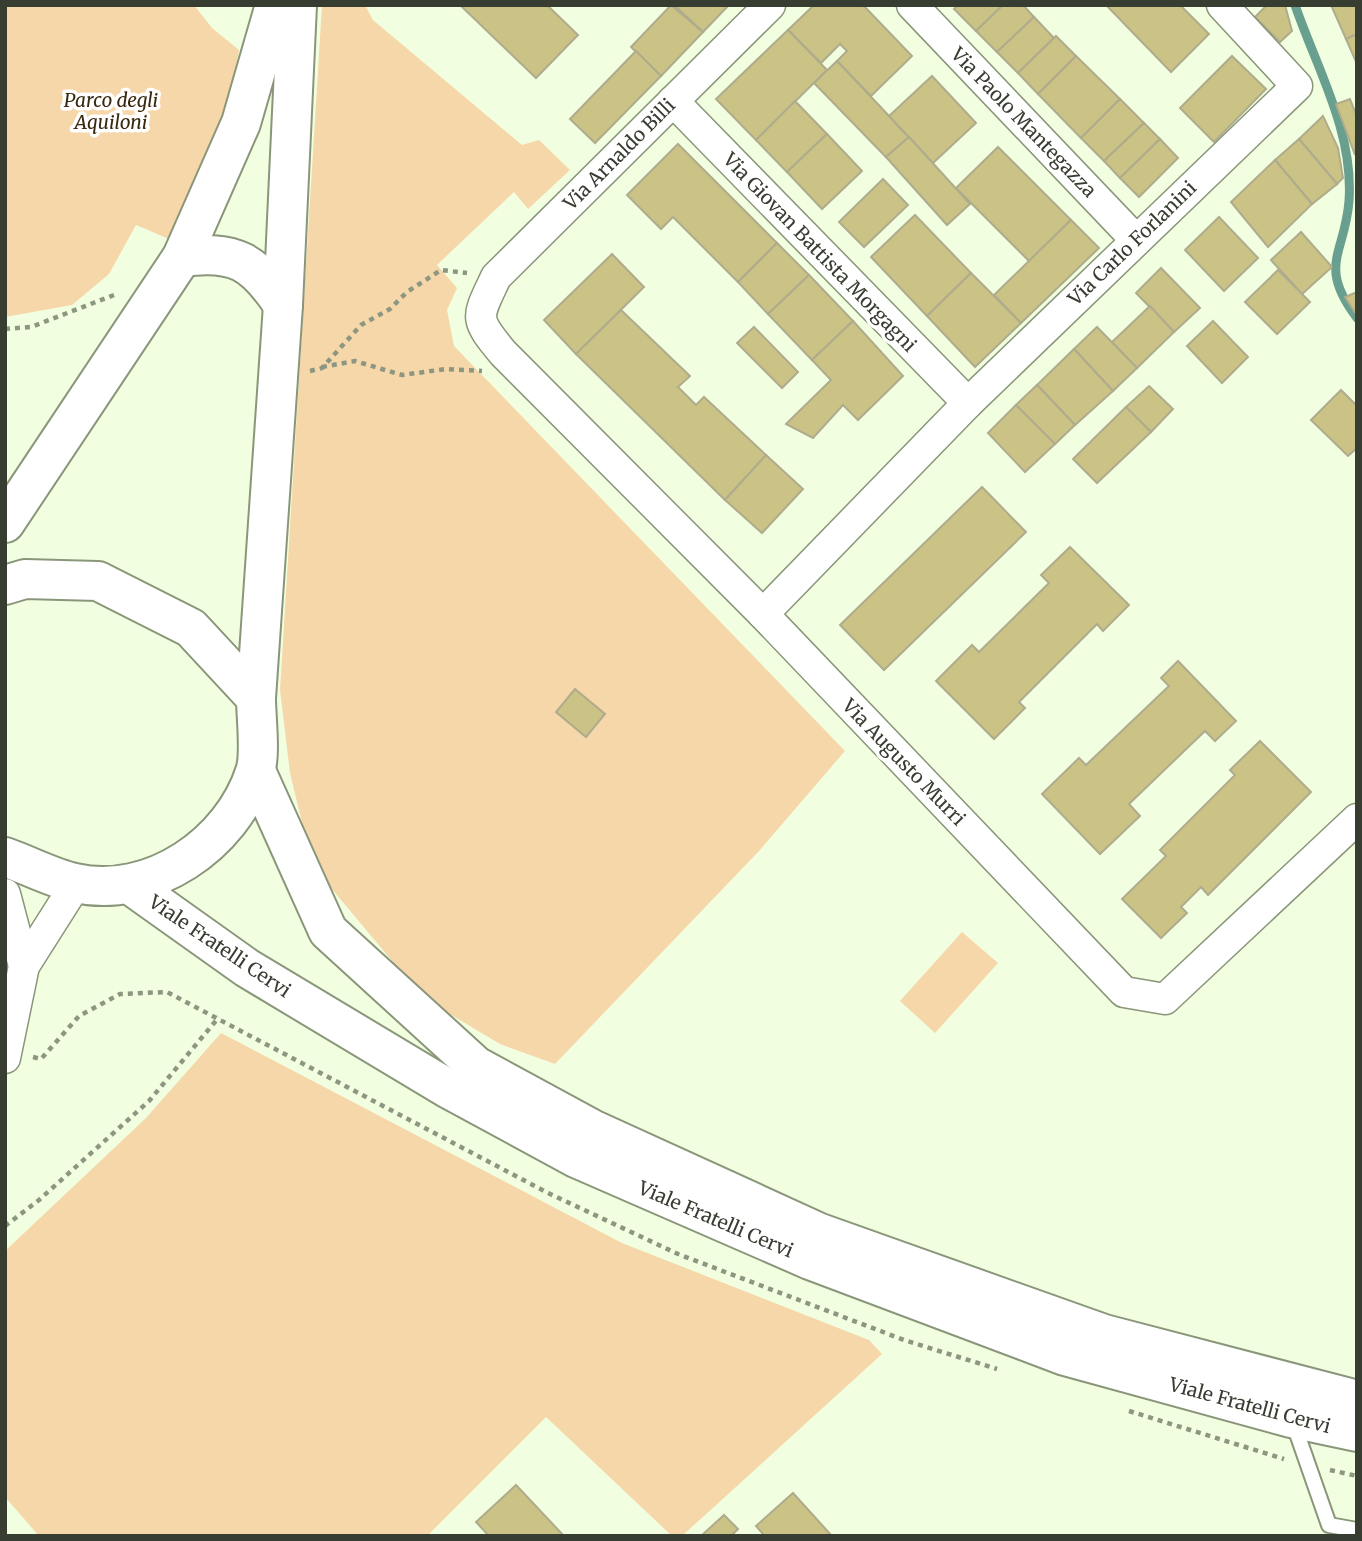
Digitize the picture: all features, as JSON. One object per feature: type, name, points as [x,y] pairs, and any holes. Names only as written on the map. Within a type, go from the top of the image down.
[{"type":"main road","points":[[5,523],[182,257],[241,123],[275,5]]},
{"type":"main road","name":"Viale Fratelli Cervi","points":[[297,5],[284,304],[256,698],[256,771],[328,931],[476,1066],[592,1129],[820,1233],[1104,1335],[1357,1400]]},
{"type":"main road","points":[[182,257],[208,253],[240,259],[264,275],[284,304]]},
{"type":"main road","points":[[5,584],[25,579],[98,581],[191,628],[256,698]]},
{"type":"main road","name":"Viale Fratelli Cervi","points":[[5,857],[76,884],[129,884],[186,862],[225,829],[256,771]]},
{"type":"main road","name":"Viale Fratelli Cervi","points":[[129,884],[247,968],[447,1088],[576,1158],[810,1260],[1065,1356],[1291,1418],[1357,1432]]},
{"type":"street","name":"Via Arnaldo Billi","points":[[480,311],[496,277],[770,5]]},
{"type":"street","name":"Via Paolo Mantegazza","points":[[912,5],[1135,239]]},
{"type":"street","name":"Via Carlo Forlanini","points":[[763,614],[968,402],[1297,86],[1222,5]]},
{"type":"street","name":"Via Giovan Battista Morgagni","points":[[673,101],[968,402]]},
{"type":"street","name":"Via Augusto Murri","points":[[480,311],[482,327],[503,353],[763,614],[1124,992],[1165,999],[1357,819]]},
{"type":"street","points":[[5,1058],[24,966],[76,884]]},
{"type":"street","points":[[5,894],[24,966]]},
{"type":"lane","points":[[1291,1418],[1329,1525],[1357,1530]]},
{"type":"path","points":[[321,368],[361,325],[390,309],[407,292],[441,270],[496,277]]},
{"type":"path","points":[[5,328],[31,327],[72,314],[125,289]]},
{"type":"path","points":[[279,372],[297,374],[355,361],[402,375],[446,369],[481,371],[503,353]]},
{"type":"path","points":[[5,1226],[39,1200],[149,1101],[219,1017]]},
{"type":"green space","name":"Parco degli Aquiloni","points":[[5,5],[194,5],[212,28],[239,50],[228,115],[169,239],[136,225],[109,274],[72,305],[5,317]]},
{"type":"green space","points":[[322,5],[365,5],[373,20],[522,145],[539,140],[570,170],[528,209],[514,192],[437,265],[457,288],[447,310],[454,346],[845,751],[759,851],[555,1064],[500,1044],[423,998],[331,888],[303,827],[290,773],[280,690]]},
{"type":"green space","points":[[962,932],[998,963],[935,1033],[900,1001]]},
{"type":"green space","points":[[221,1033],[622,1243],[869,1340],[882,1354],[682,1536],[672,1536],[546,1417],[427,1536],[39,1536],[5,1497],[5,1251],[146,1118]]},
{"type":"building","points":[[460,5],[547,5],[578,35],[536,78]]},
{"type":"building","points":[[671,5],[703,32],[661,76],[631,47]]},
{"type":"building","points":[[674,5],[729,5],[703,32]]},
{"type":"building","points":[[814,5],[863,5],[912,56],[871,96],[837,61],[847,51],[840,44],[821,63],[788,30]]},
{"type":"building","points":[[958,5],[1003,5],[976,31],[954,9]]},
{"type":"building","points":[[1003,5],[1023,5],[1034,17],[997,52],[976,31]]},
{"type":"building","points":[[1106,5],[1180,5],[1209,34],[1171,72]]},
{"type":"building","points":[[1267,5],[1285,5],[1292,31],[1280,42],[1255,17]]},
{"type":"building","points":[[1331,5],[1357,5],[1357,34],[1346,39]]},
{"type":"building","points":[[1034,17],[1054,38],[1018,73],[997,52]]},
{"type":"building","points":[[788,30],[827,70],[756,140],[716,99]]},
{"type":"building","points":[[1357,34],[1357,64],[1346,39]]},
{"type":"building","points":[[1056,36],[1076,56],[1038,94],[1018,73]]},
{"type":"building","points":[[636,51],[661,76],[595,143],[570,119]]},
{"type":"building","points":[[1076,56],[1120,99],[1081,138],[1038,94]]},
{"type":"building","points":[[1232,56],[1266,89],[1214,142],[1180,108]]},
{"type":"building","points":[[837,61],[909,137],[886,157],[814,83]]},
{"type":"building","points":[[932,76],[976,123],[933,163],[889,116]]},
{"type":"building","points":[[1120,99],[1144,123],[1104,161],[1081,138]]},
{"type":"building","points":[[1350,99],[1357,117],[1355,155],[1336,104]]},
{"type":"building","points":[[795,101],[827,134],[787,172],[756,140]]},
{"type":"building","points":[[1323,116],[1338,148],[1343,178],[1337,184],[1299,139]]},
{"type":"building","points":[[1144,123],[1160,139],[1120,178],[1104,161]]},
{"type":"building","points":[[827,134],[862,171],[822,209],[787,172]]},
{"type":"building","points":[[909,137],[970,204],[947,225],[886,157]]},
{"type":"building","points":[[1160,139],[1178,158],[1139,197],[1120,178]]},
{"type":"building","points":[[1299,139],[1337,184],[1312,204],[1275,160]]},
{"type":"building","points":[[678,144],[777,243],[738,282],[673,217],[661,229],[627,195]]},
{"type":"building","points":[[998,147],[1071,220],[1029,261],[956,188]]},
{"type":"building","points":[[1275,160],[1312,204],[1268,247],[1231,202]]},
{"type":"building","points":[[883,179],[908,205],[864,247],[839,222]]},
{"type":"building","points":[[915,215],[971,273],[927,316],[871,257]]},
{"type":"building","points":[[1219,217],[1258,258],[1224,291],[1185,250]]},
{"type":"building","points":[[1071,220],[1099,248],[1021,323],[994,295]]},
{"type":"building","points":[[1301,232],[1332,267],[1302,294],[1271,260]]},
{"type":"building","points":[[777,243],[809,275],[768,314],[738,282]]},
{"type":"building","points":[[612,254],[644,287],[576,354],[544,320]]},
{"type":"building","points":[[1161,268],[1200,308],[1174,332],[1136,293]]},
{"type":"building","points":[[1278,270],[1310,302],[1277,334],[1245,302]]},
{"type":"building","points":[[971,273],[1021,323],[975,367],[927,316]]},
{"type":"building","points":[[809,275],[853,321],[812,360],[768,314]]},
{"type":"building","points":[[1357,292],[1357,316],[1345,297]]},
{"type":"building","points":[[1150,306],[1174,332],[1137,368],[1112,342]]},
{"type":"building","points":[[621,310],[690,376],[678,387],[696,405],[704,397],[766,455],[725,500],[576,354]]},
{"type":"building","points":[[853,321],[903,376],[858,420],[843,405],[813,438],[786,424],[831,380],[812,360]]},
{"type":"building","points":[[1213,321],[1248,357],[1222,383],[1187,346]]},
{"type":"building","points":[[754,327],[798,372],[782,388],[737,343]]},
{"type":"building","points":[[1097,327],[1137,368],[1113,391],[1074,349]]},
{"type":"building","points":[[1074,349],[1113,391],[1075,425],[1037,385]]},
{"type":"building","points":[[1037,385],[1075,425],[1055,444],[1016,405]]},
{"type":"building","points":[[1149,386],[1173,409],[1151,432],[1126,407]]},
{"type":"building","points":[[1341,390],[1357,406],[1357,448],[1348,456],[1311,420]]},
{"type":"building","points":[[1016,405],[1055,444],[1025,472],[988,433]]},
{"type":"building","points":[[1126,407],[1151,432],[1097,483],[1073,459]]},
{"type":"building","points":[[766,455],[803,489],[762,533],[725,500]]},
{"type":"building","points":[[982,487],[1026,532],[884,670],[840,625]]},
{"type":"building","points":[[1070,547],[1129,605],[1103,631],[1097,624],[1019,702],[1025,708],[994,739],[936,681],[972,645],[979,652],[1049,583],[1041,575]]},
{"type":"building","points":[[1178,661],[1236,721],[1215,741],[1205,731],[1129,804],[1140,816],[1100,854],[1042,794],[1079,758],[1086,765],[1169,686],[1161,678]]},
{"type":"building","points":[[575,689],[605,714],[586,737],[556,712]]},
{"type":"building","points":[[1260,741],[1311,792],[1208,895],[1201,887],[1181,907],[1187,913],[1161,938],[1122,899],[1166,856],[1160,850],[1235,775],[1230,770]]},
{"type":"building","points":[[516,1485],[564,1536],[489,1536],[476,1522]]},
{"type":"building","points":[[793,1493],[832,1536],[765,1536],[756,1526]]},
{"type":"building","points":[[724,1515],[738,1529],[731,1536],[701,1536]]},
{"type":"waterway","points":[[1295,5],[1332,101],[1346,150],[1349,201],[1336,260],[1336,272],[1338,285],[1357,318]]}]
